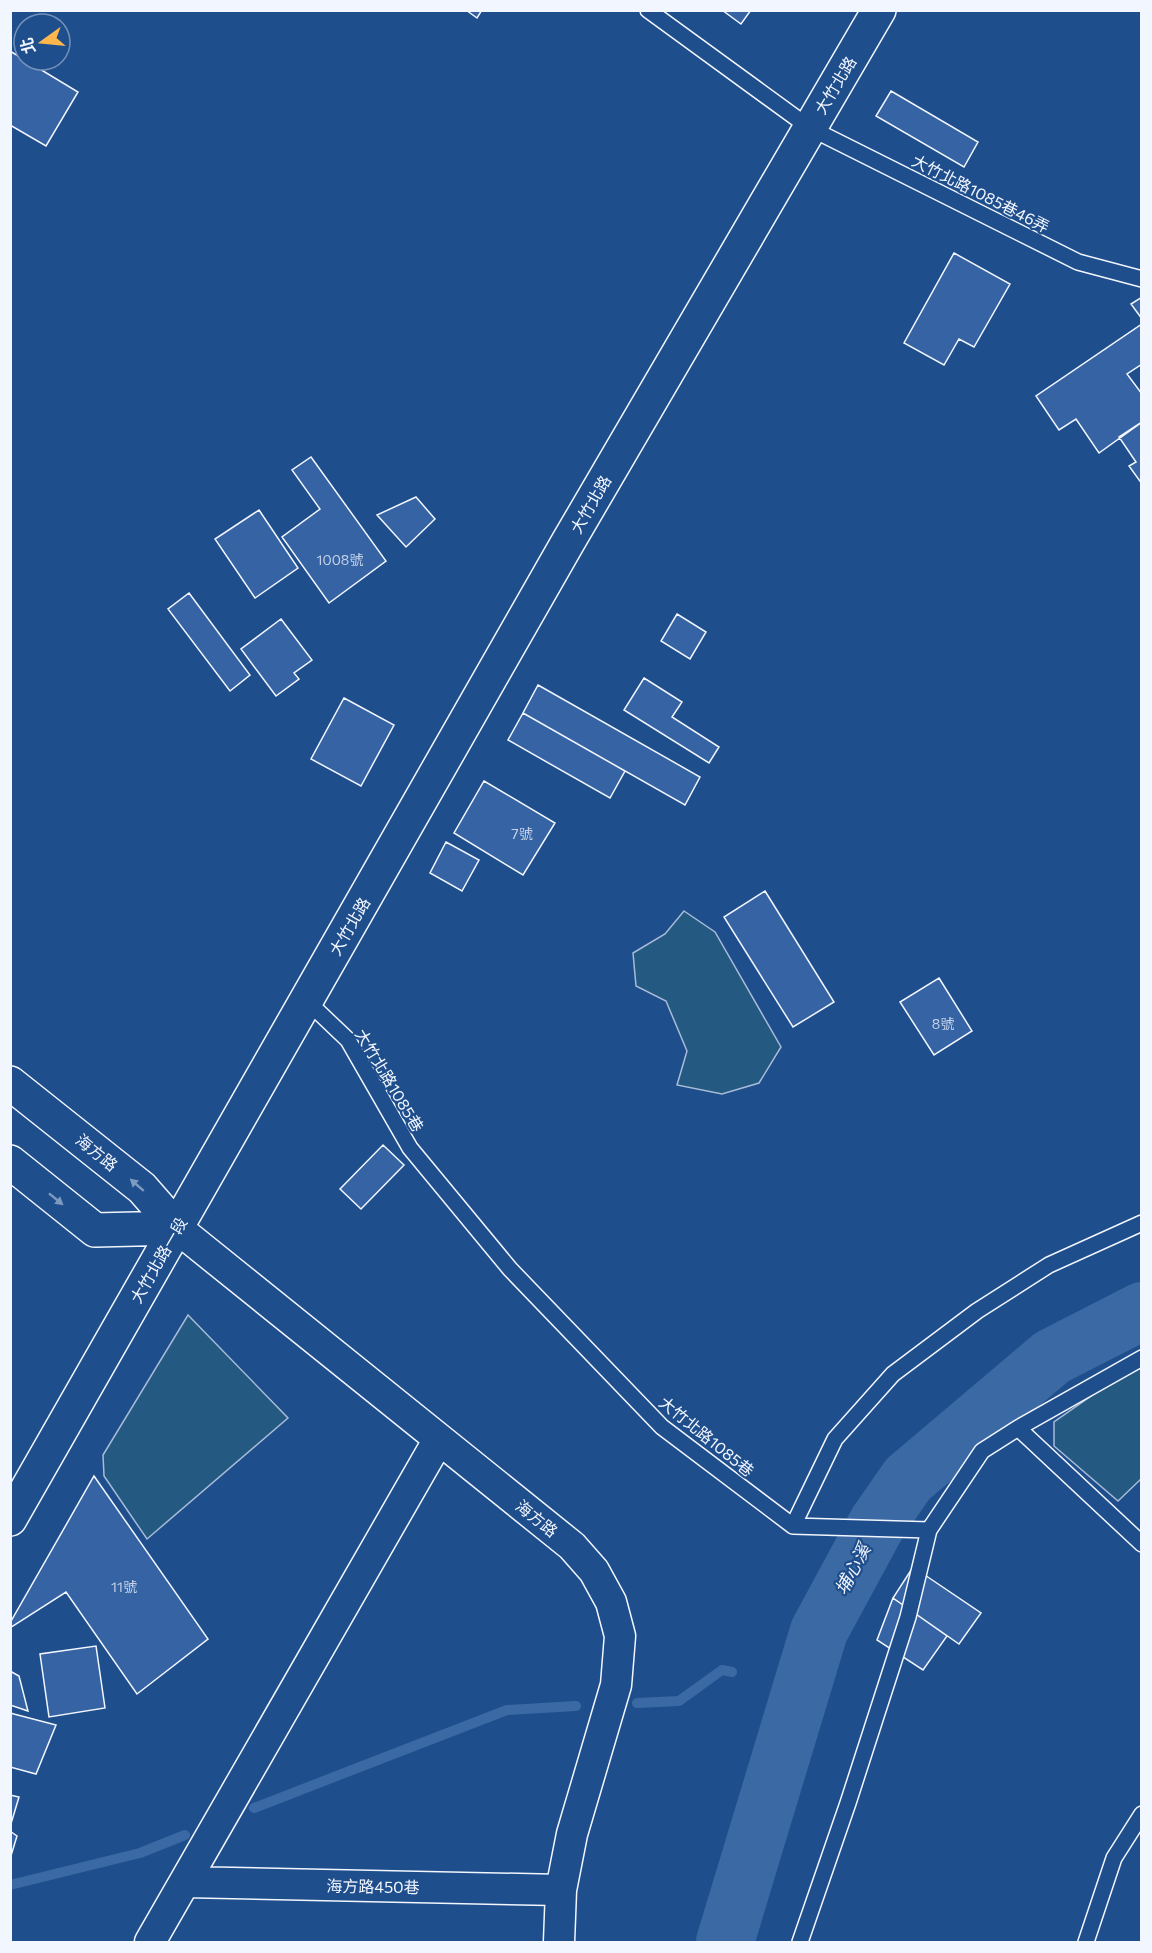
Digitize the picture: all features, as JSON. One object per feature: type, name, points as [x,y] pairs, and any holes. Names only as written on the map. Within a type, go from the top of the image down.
[{"type":"street","name":"大竹北路","points":[[306,1000],[568,542],[879,10]]},
{"type":"street","name":"大竹北路一段","points":[[10,1519],[306,1000]]},
{"type":"street","name":"海方路","points":[[10,1083],[142,1188],[177,1228],[572,1546],[594,1571],[611,1602],[620,1636],[616,1685],[572,1834],[561,1890],[559,1942]]},
{"type":"street","points":[[10,1162],[95,1230],[177,1228]]},
{"type":"street","points":[[150,1942],[439,1439]]},
{"type":"street","name":"海方路450巷","points":[[185,1882],[561,1890]]},
{"type":"lane","name":"大竹北路1085巷46弄","points":[[648,10],[810,128],[1078,262],[1142,279]]},
{"type":"lane","name":"大竹北路1085巷","points":[[306,1000],[348,1040],[410,1148],[510,1269],[662,1427],[793,1526]]},
{"type":"lane","points":[[929,1530],[793,1526],[835,1438],[893,1374],[977,1311],[1050,1265],[1142,1223]]},
{"type":"lane","points":[[800,1942],[908,1617],[929,1530],[982,1451],[1142,1358]]},
{"type":"lane","points":[[1018,1428],[1142,1544]]},
{"type":"lane","points":[[1086,1942],[1114,1858],[1142,1814]]},
{"type":"shaded area","points":[[684,911],[715,932],[781,1047],[759,1083],[722,1094],[677,1085],[687,1051],[666,1001],[636,986],[633,953],[665,934]]},
{"type":"shaded area","points":[[188,1315],[288,1418],[147,1539],[104,1476],[103,1455]]},
{"type":"shaded area","points":[[1141,1368],[1141,1479],[1118,1501],[1054,1446],[1054,1422],[1117,1378]]},
{"type":"building","points":[[466,10],[482,10],[477,18]]},
{"type":"building","points":[[722,10],[751,10],[741,24]]},
{"type":"building","points":[[10,51],[12,52],[12,72],[45,72],[78,92],[46,146],[10,125]]},
{"type":"building","points":[[891,91],[978,142],[964,167],[876,116]]},
{"type":"building","points":[[954,253],[1010,284],[974,347],[959,339],[944,365],[904,343]]},
{"type":"building","points":[[1142,297],[1142,319],[1131,304]]},
{"type":"building","points":[[1142,324],[1142,364],[1127,374],[1142,394],[1142,422],[1099,453],[1076,419],[1059,430],[1036,396]]},
{"type":"building","points":[[1142,422],[1142,484],[1129,466],[1136,462],[1119,437]]},
{"type":"building","points":[[311,457],[386,561],[329,603],[282,537],[320,509],[292,470]]},
{"type":"building","points":[[416,497],[435,519],[406,547],[377,515]]},
{"type":"building","points":[[259,510],[298,568],[255,598],[215,539]]},
{"type":"building","points":[[189,593],[250,675],[230,691],[168,609]]},
{"type":"building","points":[[677,614],[706,632],[690,659],[661,641]]},
{"type":"building","points":[[281,619],[312,660],[294,673],[299,679],[276,696],[241,649]]},
{"type":"building","points":[[644,678],[682,702],[672,717],[719,747],[709,763],[624,710]]},
{"type":"building","points":[[538,685],[700,777],[685,805],[523,713]]},
{"type":"building","points":[[344,698],[394,725],[361,786],[311,759]]},
{"type":"building","points":[[523,713],[625,771],[610,798],[508,740]]},
{"type":"building","points":[[484,781],[555,823],[523,875],[454,833]]},
{"type":"building","points":[[446,842],[479,860],[462,891],[430,873]]},
{"type":"building","points":[[765,891],[834,1002],[793,1027],[724,917]]},
{"type":"building","points":[[939,978],[972,1031],[934,1055],[900,1002]]},
{"type":"building","points":[[383,1145],[404,1165],[361,1209],[340,1189]]},
{"type":"building","points":[[94,1476],[208,1639],[137,1694],[66,1592],[10,1628],[10,1623]]},
{"type":"building","points":[[913,1567],[981,1613],[959,1644],[893,1598]]},
{"type":"building","points":[[893,1598],[947,1636],[923,1670],[877,1640]]},
{"type":"building","points":[[96,1646],[105,1708],[49,1717],[40,1654]]},
{"type":"building","points":[[10,1671],[19,1676],[28,1711],[10,1705]]},
{"type":"building","points":[[10,1713],[56,1725],[36,1774],[10,1767]]},
{"type":"building","points":[[10,1795],[19,1797],[10,1827]]},
{"type":"building","points":[[10,1831],[17,1836],[10,1859]]},
{"type":"waterway","name":"埔心溪","points":[[725,1942],[819,1631],[878,1522],[908,1479],[1052,1357],[1142,1311]]},
{"type":"waterway","points":[[637,1703],[679,1701],[722,1670],[732,1672]]},
{"type":"waterway","points":[[254,1808],[507,1710],[576,1706]]},
{"type":"waterway","points":[[10,1885],[140,1853],[185,1835]]}]
